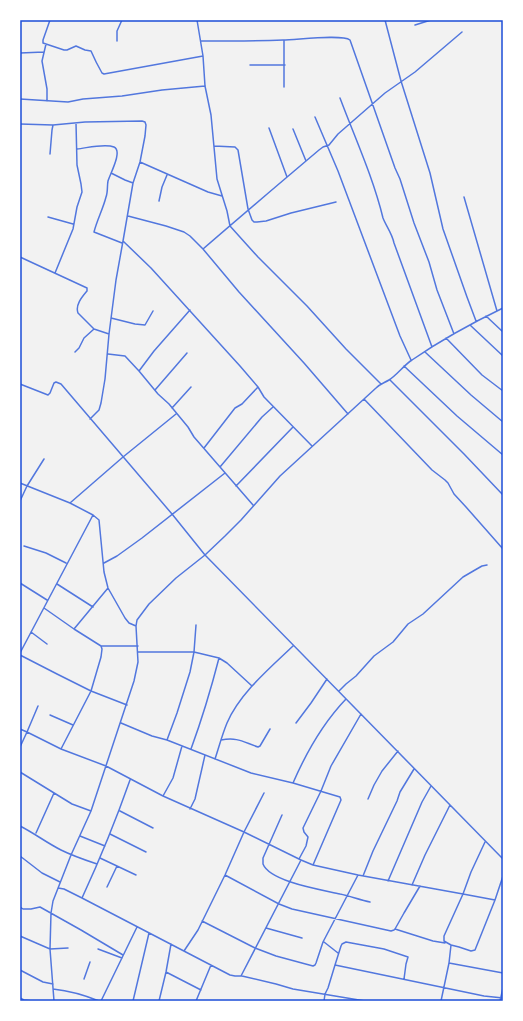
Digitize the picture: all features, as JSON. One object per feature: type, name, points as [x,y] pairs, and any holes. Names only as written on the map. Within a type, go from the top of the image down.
[{"type":"street","points":[[50,20],[43,43],[64,50],[76,46],[91,51],[92,57],[101,72],[104,74],[203,56]]},
{"type":"street","points":[[117,41],[117,31],[122,20]]},
{"type":"street","points":[[197,20],[203,56],[205,86],[211,115],[217,179],[230,226],[381,384]]},
{"type":"street","points":[[385,20],[401,81],[430,174],[444,229],[476,321]]},
{"type":"street","points":[[415,25],[431,20]]},
{"type":"street","points":[[203,249],[306,161],[323,147],[329,145],[338,134],[372,105],[401,81],[415,72],[462,32]]},
{"type":"street","points":[[200,41],[323,38],[348,39],[400,179],[414,223],[429,262],[437,290],[454,334]]},
{"type":"street","points":[[284,40],[284,87]]},
{"type":"street","points":[[46,44],[42,61],[47,101]]},
{"type":"street","points":[[20,53],[44,52]]},
{"type":"street","points":[[250,65],[284,65]]},
{"type":"street","points":[[20,99],[68,102],[83,99],[205,86]]},
{"type":"street","points":[[340,98],[374,187],[384,219],[393,237],[432,346]]},
{"type":"street","points":[[315,117],[336,165],[400,336],[411,360]]},
{"type":"street","points":[[20,124],[53,125],[76,122],[142,121],[146,125],[140,162],[133,183],[122,242],[101,404],[90,419]]},
{"type":"street","points":[[55,273],[73,229],[82,192],[77,165],[76,122]]},
{"type":"street","points":[[50,154],[53,125]]},
{"type":"street","points":[[269,128],[287,177]]},
{"type":"street","points":[[293,128],[306,161]]},
{"type":"street","points":[[77,149],[98,146],[113,146],[116,148],[118,154],[108,180],[107,196],[94,232],[122,242],[151,268],[258,387],[264,397],[312,446]]},
{"type":"street","points":[[214,146],[235,147],[238,150],[248,209],[252,220],[257,222],[266,221],[336,202]]},
{"type":"street","points":[[140,162],[208,192],[222,196]]},
{"type":"street","points":[[111,173],[133,183]]},
{"type":"street","points":[[159,201],[167,174]]},
{"type":"street","points":[[464,198],[497,311]]},
{"type":"street","points":[[127,216],[166,226],[184,232],[190,236],[348,414]]},
{"type":"street","points":[[48,217],[74,224]]},
{"type":"street","points":[[20,257],[86,288],[87,291],[81,298],[77,307],[78,313],[94,329],[109,334]]},
{"type":"street","points":[[54,1001],[50,948],[50,913],[60,882],[91,811],[127,705],[138,662],[137,620],[149,604],[176,578],[205,555],[241,520],[280,476],[381,384],[390,380],[411,360],[432,346],[476,321],[503,308]]},
{"type":"street","points":[[139,371],[190,310]]},
{"type":"street","points":[[111,318],[145,325],[153,311]]},
{"type":"street","points":[[486,316],[503,332]]},
{"type":"street","points":[[470,325],[503,356]]},
{"type":"street","points":[[75,352],[79,348],[84,338],[94,329]]},
{"type":"street","points":[[446,338],[482,375],[503,391]]},
{"type":"street","points":[[425,352],[471,395],[503,422]]},
{"type":"street","points":[[155,390],[187,353]]},
{"type":"street","points":[[108,354],[125,356],[172,408],[188,427],[194,437],[253,506]]},
{"type":"street","points":[[404,366],[457,416],[503,455]]},
{"type":"street","points":[[390,380],[503,495]]},
{"type":"street","points":[[20,384],[48,394],[50,393],[54,383],[58,382],[61,384],[205,555],[503,859]]},
{"type":"street","points":[[172,408],[191,387]]},
{"type":"street","points":[[204,448],[235,408],[242,404],[258,387]]},
{"type":"street","points":[[364,399],[432,470],[448,483],[454,494],[503,549]]},
{"type":"street","points":[[220,467],[273,406]]},
{"type":"street","points":[[70,503],[176,414]]},
{"type":"street","points":[[236,486],[293,427]]},
{"type":"street","points":[[20,501],[27,486],[44,459]]},
{"type":"street","points":[[104,563],[117,556],[225,473]]},
{"type":"street","points":[[20,483],[70,503],[93,515],[99,520],[108,588],[125,618],[129,623],[136,626]]},
{"type":"street","points":[[93,515],[20,654],[91,691],[127,705]]},
{"type":"street","points":[[24,546],[46,553],[67,564]]},
{"type":"street","points":[[339,691],[363,669],[374,656],[393,642],[408,624],[422,614],[463,577],[478,568],[486,566]]},
{"type":"street","points":[[20,583],[48,601]]},
{"type":"street","points":[[56,584],[93,607]]},
{"type":"street","points":[[74,629],[108,588]]},
{"type":"street","points":[[44,608],[100,646],[138,646]]},
{"type":"street","points":[[167,740],[188,679],[194,652],[196,625]]},
{"type":"street","points":[[31,632],[47,644]]},
{"type":"street","points":[[215,759],[227,722],[234,710],[252,686],[294,645]]},
{"type":"street","points":[[61,749],[91,691],[101,657],[102,649],[100,646]]},
{"type":"street","points":[[138,652],[194,652],[219,658],[228,663],[252,686]]},
{"type":"street","points":[[191,750],[210,694],[219,658]]},
{"type":"street","points":[[296,723],[311,704],[327,679]]},
{"type":"street","points":[[293,783],[308,752],[336,709],[346,698]]},
{"type":"street","points":[[20,747],[38,706]]},
{"type":"street","points":[[241,976],[290,882],[306,846],[308,837],[303,828],[331,766],[361,714]]},
{"type":"street","points":[[50,715],[73,725]]},
{"type":"street","points":[[121,723],[251,773],[293,783],[340,797],[341,800],[313,865]]},
{"type":"street","points":[[20,729],[61,749],[106,766],[190,809],[244,832],[313,865],[363,876],[495,900]]},
{"type":"street","points":[[221,740],[230,738],[236,739],[258,747],[262,744],[270,729]]},
{"type":"street","points":[[163,796],[173,778],[182,746]]},
{"type":"street","points":[[368,799],[382,771],[398,751]]},
{"type":"street","points":[[190,809],[195,800],[206,755]]},
{"type":"street","points":[[363,876],[400,792],[414,769]]},
{"type":"street","points":[[20,772],[72,804],[91,811]]},
{"type":"street","points":[[82,898],[120,811],[131,779]]},
{"type":"street","points":[[388,880],[422,802],[431,786]]},
{"type":"street","points":[[36,834],[54,793]]},
{"type":"street","points":[[184,951],[198,930],[264,793]]},
{"type":"street","points":[[412,885],[450,805]]},
{"type":"street","points":[[120,811],[154,828]]},
{"type":"street","points":[[282,815],[263,858],[264,865],[267,870],[290,882],[370,902]]},
{"type":"street","points":[[20,826],[36,834],[60,850],[97,864]]},
{"type":"street","points":[[110,834],[146,852]]},
{"type":"street","points":[[80,836],[105,846]]},
{"type":"street","points":[[447,944],[444,941],[444,936],[485,842]]},
{"type":"street","points":[[20,856],[42,873],[60,882]]},
{"type":"street","points":[[100,858],[136,875]]},
{"type":"street","points":[[107,887],[117,866]]},
{"type":"street","points":[[225,875],[279,904],[292,909],[389,930],[394,930],[396,928],[433,941],[471,951],[475,950],[503,876]]},
{"type":"street","points":[[202,921],[256,948],[276,956],[313,966],[316,964],[323,942],[358,875]]},
{"type":"street","points":[[396,928],[420,886]]},
{"type":"street","points":[[58,888],[64,889],[235,976],[241,976],[293,989],[365,1001]]},
{"type":"street","points":[[20,907],[23,909],[40,907],[123,955]]},
{"type":"street","points":[[53,989],[86,995],[100,1001],[137,927]]},
{"type":"street","points":[[266,928],[302,938]]},
{"type":"street","points":[[133,1001],[149,933]]},
{"type":"street","points":[[20,936],[50,948],[68,948]]},
{"type":"street","points":[[323,942],[338,953]]},
{"type":"street","points":[[324,1001],[338,953],[342,944],[346,942],[384,949],[408,957],[404,979]]},
{"type":"street","points":[[159,1001],[171,944]]},
{"type":"street","points":[[441,1001],[451,945]]},
{"type":"street","points":[[98,949],[122,958]]},
{"type":"street","points":[[84,979],[90,962]]},
{"type":"street","points":[[449,963],[503,973]]},
{"type":"street","points":[[196,1001],[211,965]]},
{"type":"street","points":[[335,965],[484,996],[502,998]]},
{"type":"street","points":[[20,970],[43,982],[52,984]]},
{"type":"street","points":[[166,972],[201,990]]},
{"type":"street","points":[[500,1001],[502,998],[503,988]]},
{"type":"street","points":[[20,998],[33,1001]]}]
